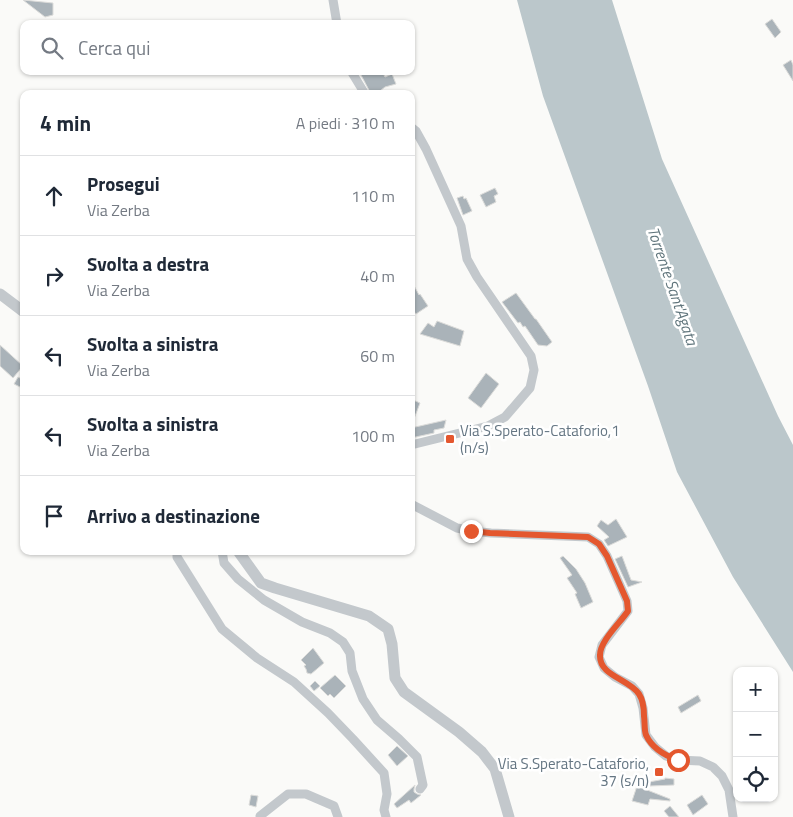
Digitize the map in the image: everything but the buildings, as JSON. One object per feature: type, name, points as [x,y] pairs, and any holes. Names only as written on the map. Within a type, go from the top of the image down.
[{"type":"street","points":[[333,0],[336,20]]},
{"type":"street","points":[[353,75],[363,90]]},
{"type":"street","points":[[415,130],[426,149],[462,226],[467,259],[477,277],[531,356],[534,370],[530,388],[505,417],[488,426],[415,445]]},
{"type":"street","points":[[0,294],[20,309]]},
{"type":"street","points":[[415,506],[457,528],[471,531],[588,537],[599,544],[607,556],[627,601],[628,611],[602,645],[599,657],[604,668],[615,677],[632,686],[639,694],[644,708],[646,735],[655,747],[666,756],[678,760],[700,761],[713,766],[722,776],[729,790],[733,817]]},
{"type":"street","points":[[177,555],[222,629],[257,658],[294,682],[341,726],[384,773],[387,794],[384,810],[386,817]]},
{"type":"street","points":[[223,555],[224,563],[238,579],[264,600],[302,622],[330,633],[343,642],[350,653],[352,672],[363,699],[377,720],[417,757],[423,785],[420,789]]},
{"type":"street","points":[[241,555],[261,583],[370,616],[388,629],[392,644],[395,678],[404,692],[459,732],[482,752],[495,769],[509,817]]},
{"type":"street","points":[[260,816],[288,794],[306,794],[334,806],[338,817]]},
{"type":"water","name":"Torrente Sant'Agata","points":[[517,0],[612,0],[662,159],[778,416],[793,445],[793,672],[733,577],[677,472],[648,386],[543,96]]},
{"type":"place","name":"Via S.Sperato-Cataforio,1 (n/s)","points":[[450,439]]},
{"type":"place","name":"Via S.Sperato-Cataforio, 37 (s/n)","points":[[659,772]]},
{"type":"route","points":[[471,531],[588,537],[599,544],[607,556],[627,601],[628,611],[602,645],[599,657],[604,668],[615,677],[632,686],[639,694],[644,708],[646,735],[655,747],[666,756],[678,760]]}]
